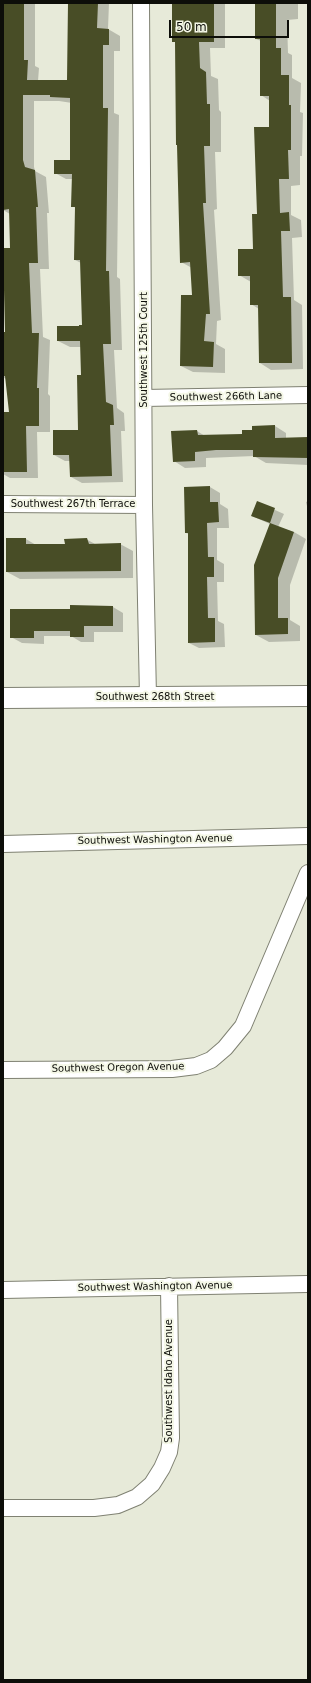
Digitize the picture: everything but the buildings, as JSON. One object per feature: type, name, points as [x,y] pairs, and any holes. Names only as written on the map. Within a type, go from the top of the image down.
[{"type":"main road","name":"Southwest 268th Street","points":[[3,698],[308,696]]},
{"type":"street","name":"Southwest 125th Court","points":[[141,3],[144,505],[148,697]]},
{"type":"street","name":"Southwest 266th Lane","points":[[144,398],[308,395]]},
{"type":"street","name":"Southwest 267th Terrace","points":[[3,504],[144,505]]},
{"type":"street","name":"Southwest Washington Avenue","points":[[3,844],[308,836]]},
{"type":"street","name":"Southwest Oregon Avenue","points":[[3,1070],[172,1069],[196,1066],[211,1060],[225,1048],[243,1026],[308,873]]},
{"type":"street","name":"Southwest Washington Avenue","points":[[3,1290],[308,1284]]},
{"type":"street","name":"Southwest Idaho Avenue","points":[[3,1508],[94,1508],[118,1505],[138,1497],[152,1484],[162,1468],[169,1452],[169,1286]]}]
